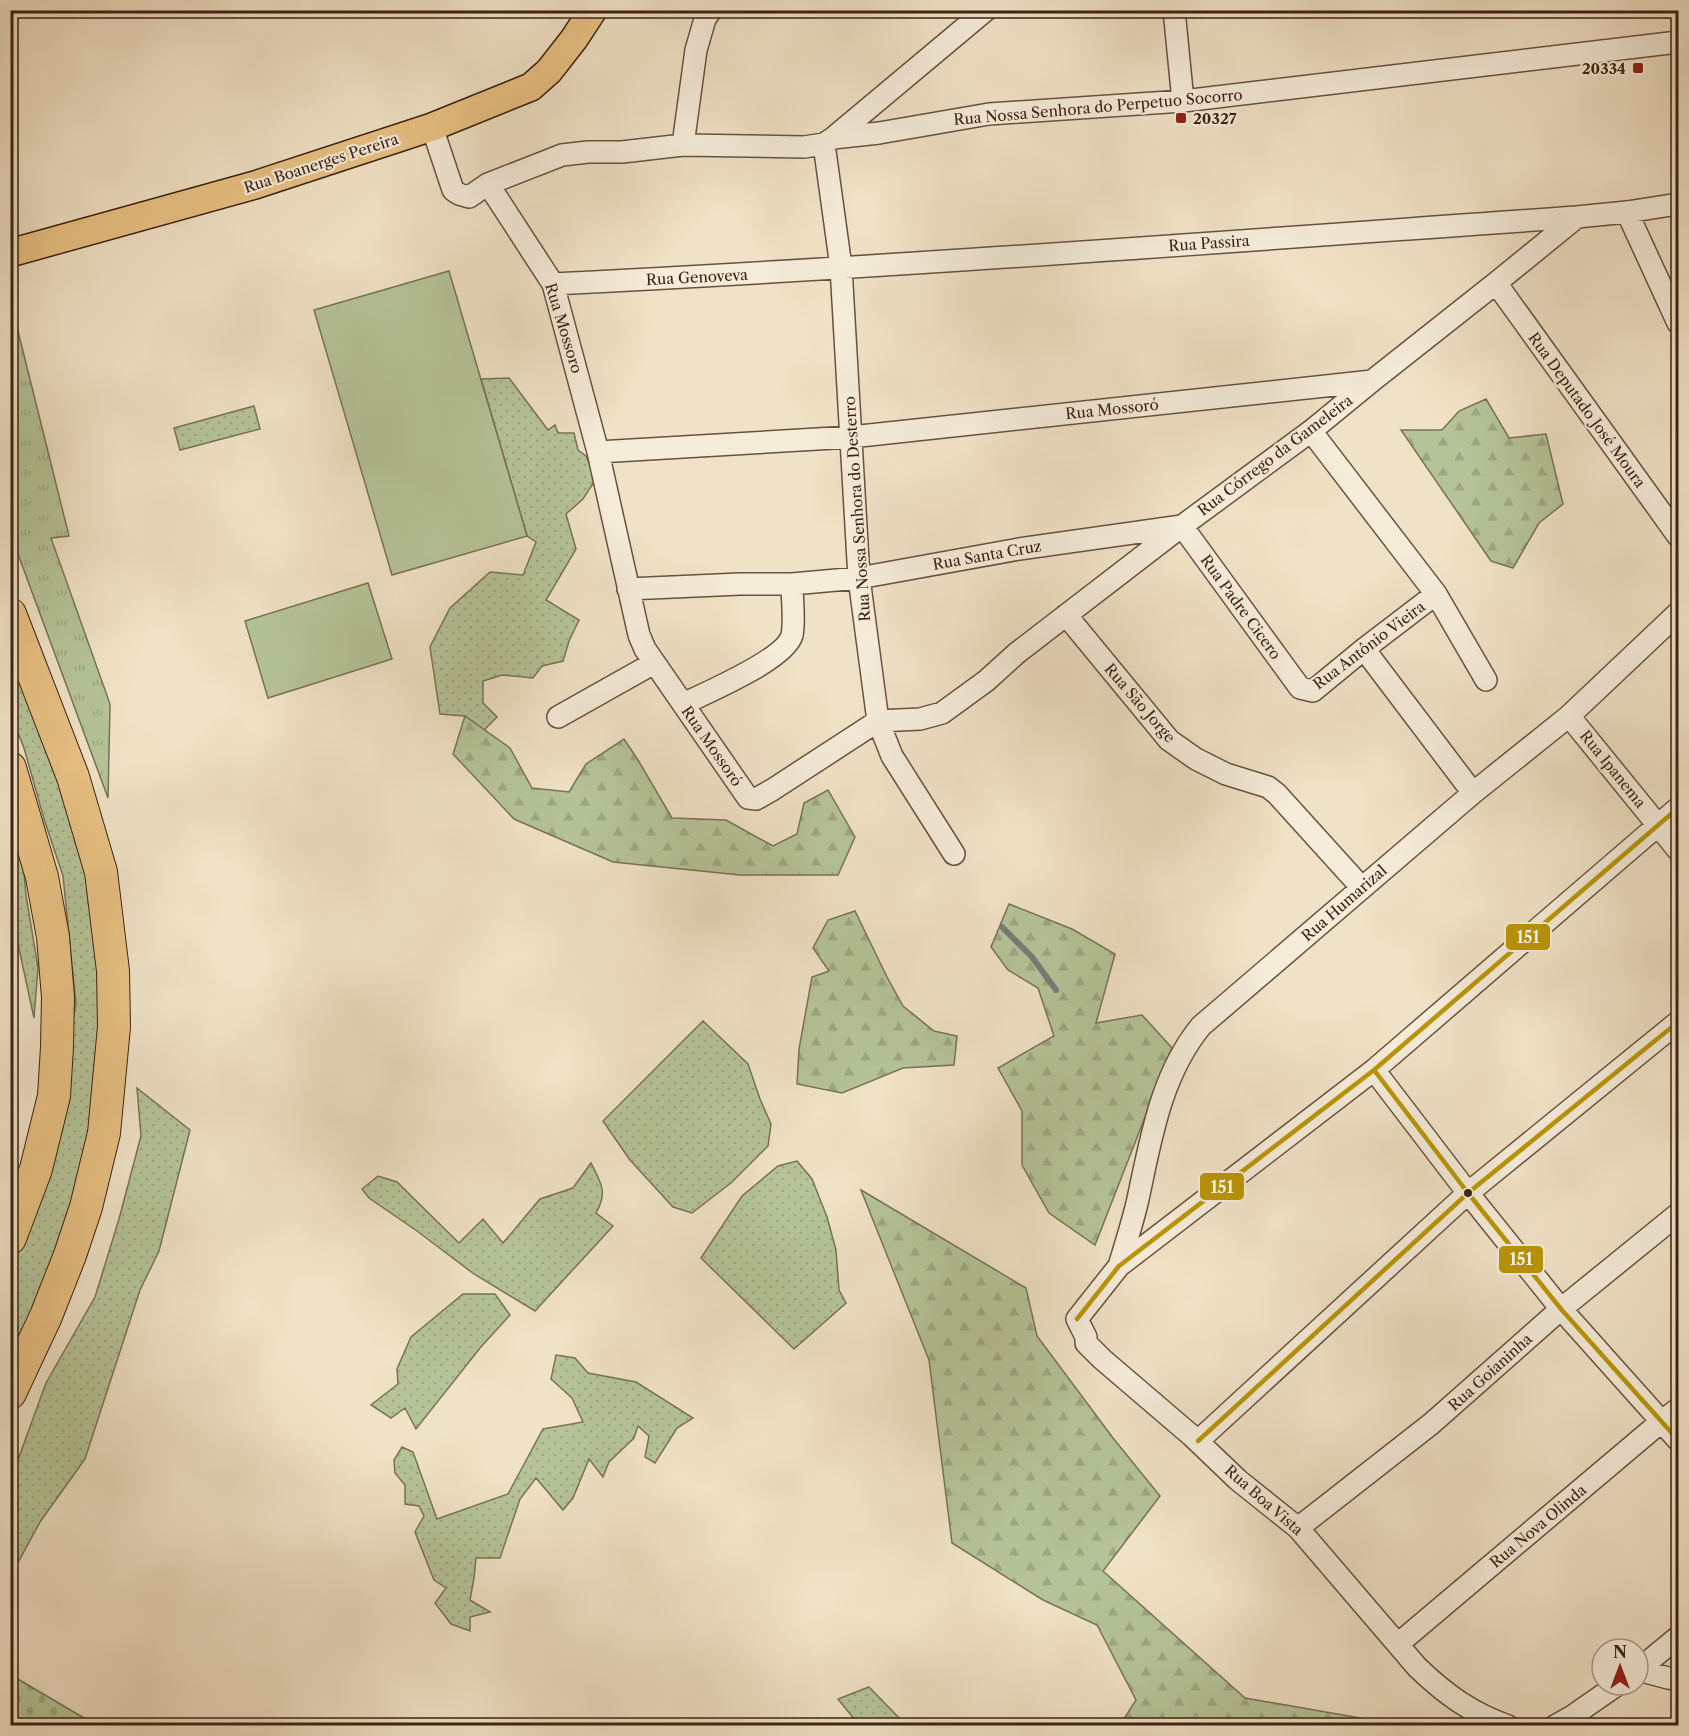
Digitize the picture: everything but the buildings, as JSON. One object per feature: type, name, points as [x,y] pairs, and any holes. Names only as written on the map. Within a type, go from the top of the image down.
[{"type":"highway","points":[[10,614],[73,777],[101,872],[113,971],[114,1027],[104,1133],[86,1207],[46,1316],[10,1393]]},
{"type":"highway","points":[[10,768],[42,877],[53,937],[58,997],[54,1096],[36,1169],[10,1238]]},
{"type":"main road","name":"Rua Boanerges Pereira","points":[[10,253],[255,185],[432,127],[531,87],[539,82],[574,39],[593,10]]},
{"type":"street","points":[[683,145],[696,50],[705,19],[711,10]]},
{"type":"street","points":[[828,141],[986,10]]},
{"type":"street","points":[[1174,10],[1183,101]]},
{"type":"street","name":"Rua Nossa Senhora do Perpetuo Socorro","points":[[432,127],[453,190],[469,197],[488,184],[562,155],[622,152],[683,145],[804,147],[989,114],[1183,101],[1678,42]]},
{"type":"street","name":"Rua Nossa Senhora do Desterro","points":[[828,141],[841,267],[859,578],[878,721],[892,756],[954,854]]},
{"type":"street","name":"Rua Mossoro","points":[[488,184],[553,284],[598,452],[628,589]]},
{"type":"street","points":[[1577,216],[1627,212],[1678,204]]},
{"type":"street","points":[[1627,212],[1678,322]]},
{"type":"street","name":"Rua Passira","points":[[841,267],[1577,216]]},
{"type":"street","name":"Rua Córrego da Gameleira","points":[[878,721],[920,719],[942,713],[986,681],[1017,653],[1182,526],[1311,431],[1577,216]]},
{"type":"street","name":"Rua Genoveva","points":[[553,284],[760,274],[841,267]]},
{"type":"street","name":"Rua Deputado José Moura","points":[[1496,283],[1678,536]]},
{"type":"street","name":"Rua Mossoró","points":[[851,437],[1372,381]]},
{"type":"street","points":[[1311,431],[1436,594],[1486,680]]},
{"type":"street","points":[[598,452],[851,437]]},
{"type":"street","name":"Rua Santa Cruz","points":[[628,589],[792,584],[859,578],[1018,549],[1182,526]]},
{"type":"street","name":"Rua Padre Cicero","points":[[1182,526],[1300,688]]},
{"type":"street","points":[[683,705],[765,663],[789,642],[792,627],[792,584]]},
{"type":"street","name":"Rua Mossoró","points":[[628,589],[639,635],[645,649],[748,798],[753,800],[772,790],[878,721]]},
{"type":"street","name":"Rua Antônio Vieira","points":[[1300,688],[1313,691],[1436,594]]},
{"type":"street","name":"Rua Humarizal","points":[[1119,1266],[1137,1201],[1156,1114],[1188,1042],[1201,1026],[1473,793],[1569,716],[1678,613]]},
{"type":"street","name":"Rua São Jorge","points":[[1066,615],[1169,740],[1196,759],[1226,774],[1268,787],[1277,794],[1362,888]]},
{"type":"street","points":[[1364,649],[1473,793]]},
{"type":"street","points":[[558,717],[654,663]]},
{"type":"street","name":"Rua Ipanema","points":[[1569,716],[1678,850]]},
{"type":"street","points":[[1119,1266],[1374,1070],[1678,808]]},
{"type":"street","points":[[1198,1442],[1468,1193],[1678,1022]]},
{"type":"street","points":[[1374,1070],[1561,1309],[1670,1415],[1678,1440]]},
{"type":"street","name":"Rua Goianinha","points":[[1298,1528],[1431,1424],[1561,1309],[1678,1214]]},
{"type":"street","name":"Rua Boa Vista","points":[[1119,1266],[1077,1319],[1086,1337],[1086,1343],[1238,1480],[1298,1528],[1417,1667],[1469,1709],[1508,1725]]},
{"type":"street","name":"Rua Nova Olinda","points":[[1398,1644],[1670,1415]]},
{"type":"street","points":[[1650,1660],[1678,1636]]},
{"type":"street","points":[[1650,1673],[1678,1679]]},
{"type":"street","points":[[1555,1725],[1600,1697]]},
{"type":"green space","points":[[449,271],[527,536],[392,575],[314,310]]},
{"type":"green space","points":[[11,303],[69,536],[51,538],[110,704],[108,798],[11,535]]},
{"type":"green space","points":[[509,378],[548,430],[555,425],[558,433],[574,433],[578,450],[586,456],[596,479],[583,499],[566,514],[576,549],[546,600],[579,620],[563,661],[542,666],[533,678],[502,675],[483,681],[483,703],[497,717],[484,730],[465,716],[440,714],[430,647],[450,608],[490,572],[523,575],[536,542],[527,536],[481,379]]},
{"type":"green space","points":[[1486,399],[1509,438],[1546,434],[1563,504],[1539,523],[1513,568],[1491,561],[1401,430],[1442,430],[1459,411]]},
{"type":"green space","points":[[254,406],[260,429],[180,450],[174,428]]},
{"type":"green space","points":[[368,583],[392,659],[268,698],[245,621]]},
{"type":"green space","points":[[11,637],[66,784],[92,889],[103,1054],[77,1203],[11,1371],[11,1268],[30,1218],[76,1004],[63,876],[24,748],[11,715]]},
{"type":"green space","points":[[465,716],[510,748],[532,788],[569,792],[586,764],[624,739],[672,818],[726,820],[773,846],[797,834],[804,803],[828,790],[855,837],[838,875],[740,875],[613,862],[514,819],[453,754]]},
{"type":"green space","points":[[10,830],[22,851],[26,895],[38,968],[34,1018],[11,912]]},
{"type":"green space","points":[[1009,904],[1072,929],[1115,954],[1096,1023],[1142,1015],[1172,1048],[1095,1245],[1049,1213],[1022,1165],[1022,1111],[998,1068],[1054,1036],[1038,988],[1008,970],[991,947]]},
{"type":"green space","points":[[855,911],[903,1006],[934,1031],[957,1036],[954,1065],[903,1068],[842,1093],[797,1084],[799,1049],[812,977],[829,971],[813,948],[828,920]]},
{"type":"green space","points":[[703,1021],[748,1064],[771,1124],[768,1146],[732,1182],[692,1213],[673,1207],[630,1160],[603,1121]]},
{"type":"green space","points":[[137,1088],[190,1130],[159,1251],[140,1290],[85,1459],[40,1522],[13,1572],[11,1586],[11,1479],[46,1383],[95,1297],[141,1136]]},
{"type":"green space","points":[[797,1161],[812,1179],[827,1217],[836,1250],[839,1290],[846,1303],[794,1349],[701,1258],[742,1196],[778,1166]]},
{"type":"green space","points":[[591,1163],[602,1188],[602,1199],[596,1213],[613,1226],[535,1311],[474,1274],[369,1198],[362,1189],[378,1176],[397,1182],[459,1243],[483,1219],[503,1243],[540,1199],[573,1188]]},
{"type":"green space","points":[[861,1190],[1026,1288],[1037,1336],[1113,1438],[1160,1496],[1103,1571],[1245,1698],[1400,1725],[1120,1725],[1136,1700],[1097,1625],[1043,1600],[952,1543],[929,1360]]},
{"type":"green space","points":[[463,1294],[495,1294],[510,1315],[480,1348],[416,1429],[405,1408],[391,1418],[371,1405],[398,1384],[397,1369],[411,1337]]},
{"type":"green space","points":[[556,1355],[575,1358],[588,1373],[636,1382],[693,1418],[677,1428],[655,1463],[645,1457],[649,1436],[638,1426],[634,1438],[609,1462],[603,1477],[589,1459],[573,1498],[563,1510],[536,1478],[520,1499],[500,1558],[476,1558],[470,1600],[490,1612],[470,1617],[470,1631],[451,1624],[435,1603],[446,1588],[434,1580],[415,1532],[424,1516],[419,1506],[405,1504],[405,1485],[395,1473],[394,1460],[402,1447],[413,1452],[437,1519],[508,1494],[543,1429],[583,1422],[572,1398],[551,1379]]},
{"type":"green space","points":[[11,1675],[96,1725],[11,1725]]},
{"type":"green space","points":[[869,1687],[906,1725],[859,1725],[838,1699]]},
{"type":"waterway","points":[[1002,927],[1032,957],[1056,990]]},
{"type":"transit line","name":"151","points":[[1077,1319],[1119,1266],[1374,1070],[1678,808]]},
{"type":"transit line","name":"151","points":[[1198,1441],[1468,1193],[1678,1022]]},
{"type":"transit line","name":"151","points":[[1374,1070],[1561,1309],[1678,1440]]},
{"type":"place","name":"20334","points":[[1638,68]]},
{"type":"place","name":"20327","points":[[1181,118]]}]
